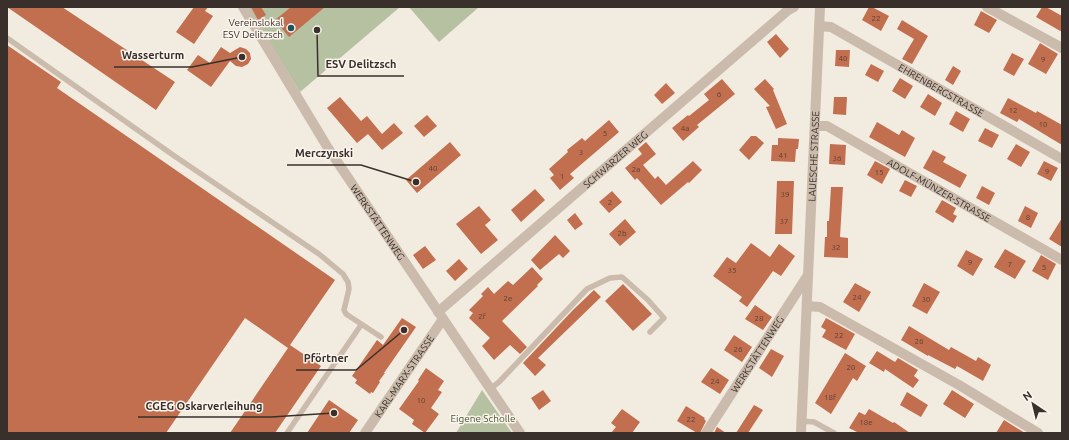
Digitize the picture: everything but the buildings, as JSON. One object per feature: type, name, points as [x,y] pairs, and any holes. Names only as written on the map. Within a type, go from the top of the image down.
[{"type":"street","name":"WERKSTÄTTENWEG","points":[[243,7],[328,148],[520,433]]},
{"type":"street","name":"SCHWARZER WEG","points":[[440,316],[787,11],[794,7]]},
{"type":"street","name":"LAUESCHE STRASSE","points":[[801,433],[820,7]]},
{"type":"street","points":[[987,7],[1062,48]]},
{"type":"street","name":"EHRENBERGSTRASSE","points":[[819,26],[831,27],[1062,159]]},
{"type":"street","name":"ADOLF-MÜNZER-STRASSE","points":[[815,126],[828,126],[1062,260]]},
{"type":"street","name":"WERKSTÄTTENWEG","points":[[706,433],[808,275]]},
{"type":"street","points":[[807,306],[820,307],[959,385],[1038,433]]},
{"type":"street","name":"KARL-MARX-STRASSE","points":[[365,433],[440,316]]},
{"type":"lane","points":[[7,38],[179,159],[319,254],[343,274],[348,282],[349,289],[344,310],[346,314],[381,337]]},
{"type":"lane","points":[[490,389],[499,382],[587,289],[610,278],[622,277],[648,300],[664,318],[650,332]]},
{"type":"lane","points":[[287,433],[361,325]]},
{"type":"lane","points":[[801,421],[814,422],[834,433]]},
{"type":"green space","points":[[248,7],[400,7],[300,92]]},
{"type":"green space","points":[[409,7],[479,7],[439,42]]},
{"type":"green space","name":"Eigene Scholle","points":[[482,390],[512,433],[456,433]]},
{"type":"place","name":"Vereinslokal ESV Delitzsch","points":[[291,28]]},
{"type":"place","name":"ESV Delitzsch","points":[[317,30]]},
{"type":"place","name":"Wasserturm","points":[[242,57]]},
{"type":"place","name":"Merczynski","points":[[416,182]]},
{"type":"place","name":"Pförtner","points":[[404,330]]},
{"type":"place","name":"CGEG Oskarverleihung","points":[[334,413]]}]
